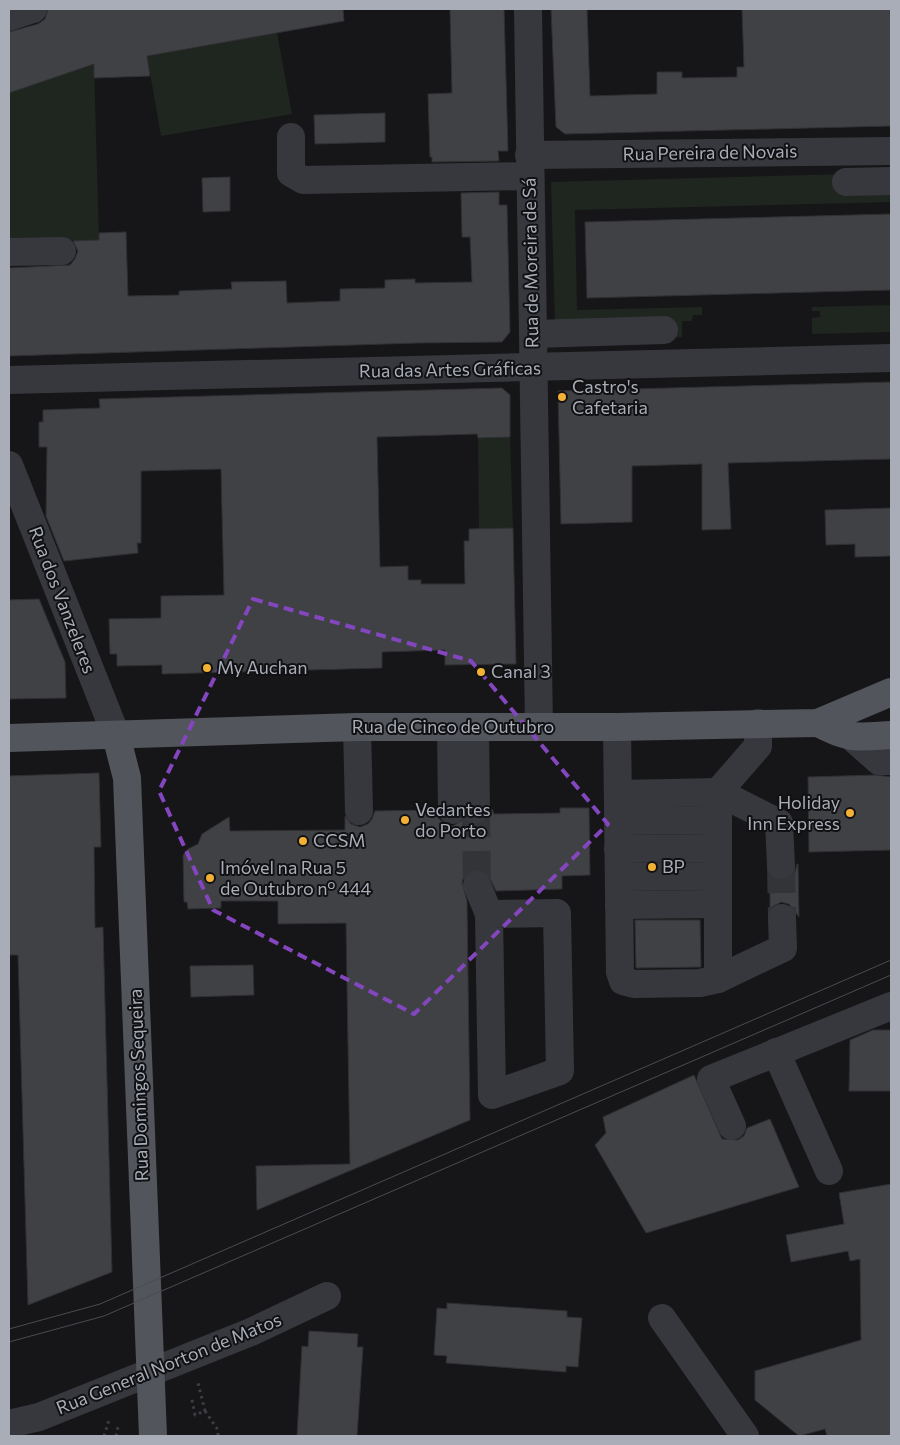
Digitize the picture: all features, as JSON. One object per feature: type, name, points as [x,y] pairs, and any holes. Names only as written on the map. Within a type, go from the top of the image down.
[{"type":"main road","name":"Rua de Cinco de Outubro","points":[[9,738],[357,727],[617,727],[818,724],[891,692]]},
{"type":"main road","points":[[818,724],[841,736],[891,744]]},
{"type":"main road","name":"Rua Domingos Sequeira","points":[[116,735],[127,778],[153,1436]]},
{"type":"street","points":[[9,17],[33,9]]},
{"type":"street","name":"Rua de Moreira de Sá","points":[[528,9],[539,727]]},
{"type":"street","name":"Rua Pereira de Novais","points":[[291,137],[291,173],[302,180],[530,166],[891,150]]},
{"type":"street","points":[[846,182],[891,181]]},
{"type":"street","points":[[9,252],[62,251]]},
{"type":"street","points":[[533,334],[664,330]]},
{"type":"street","name":"Rua das Artes Gráficas","points":[[9,380],[891,358]]},
{"type":"street","name":"Rua dos Vanzeleres","points":[[9,465],[116,735]]},
{"type":"street","points":[[718,979],[718,792],[758,746],[758,724]]},
{"type":"street","points":[[357,727],[359,812]]},
{"type":"street","points":[[463,727],[464,810]]},
{"type":"street","points":[[617,727],[620,972],[623,981],[634,984],[700,983],[718,979],[783,948],[782,918]]},
{"type":"street","points":[[618,794],[718,792],[779,823],[781,865]]},
{"type":"street","points":[[618,821],[718,820]]},
{"type":"street","points":[[618,849],[718,848]]},
{"type":"street","points":[[619,877],[718,876]]},
{"type":"street","points":[[477,885],[489,914],[492,1095],[560,1070],[558,913],[489,914]]},
{"type":"street","points":[[619,905],[718,904]]},
{"type":"street","points":[[732,1126],[711,1079],[891,1006]]},
{"type":"street","points":[[776,1052],[829,1171]]},
{"type":"street","name":"Rua General Norton de Matos","points":[[9,1424],[39,1417],[242,1336],[327,1296]]},
{"type":"street","points":[[662,1318],[745,1436]]},
{"type":"path","points":[[198,1382],[205,1410],[218,1430],[218,1436]]},
{"type":"path","points":[[192,1400],[195,1415],[205,1410]]},
{"type":"path","points":[[104,1436],[108,1423]]},
{"type":"path","points":[[116,1436],[118,1427]]},
{"type":"highlighted area","points":[[253,599],[471,661],[608,824],[414,1014],[213,910],[159,791]]},
{"type":"shaded area","points":[[277,33],[292,114],[161,136],[147,56]]},
{"type":"shaded area","points":[[94,64],[99,240],[9,243],[9,93]]},
{"type":"shaded area","points":[[846,174],[891,188],[891,202],[575,210],[577,310],[702,307],[702,315],[693,315],[692,321],[682,321],[682,337],[664,338],[555,326],[551,182]]},
{"type":"shaded area","points":[[891,305],[891,332],[812,334],[812,318],[820,317],[820,311],[812,311],[812,307]]},
{"type":"shaded area","points":[[510,437],[513,528],[479,529],[478,438]]},
{"type":"building","points":[[48,9],[343,9],[344,21],[147,56],[150,76],[94,78],[94,64],[9,93],[9,32],[38,24],[45,19]]},
{"type":"building","points":[[450,9],[504,9],[508,151],[498,151],[499,161],[432,162],[432,157],[430,157],[428,94],[452,93]]},
{"type":"building","points":[[551,9],[587,9],[590,96],[657,94],[657,72],[682,72],[682,78],[737,77],[737,67],[744,67],[742,9],[891,9],[891,126],[565,134],[556,127]]},
{"type":"building","points":[[385,113],[385,142],[315,144],[314,115]]},
{"type":"building","points":[[230,177],[230,211],[203,212],[202,178]]},
{"type":"building","points":[[499,192],[499,205],[507,205],[510,332],[502,342],[9,356],[9,268],[70,265],[78,251],[73,241],[99,240],[99,233],[126,232],[128,296],[179,295],[179,291],[232,289],[231,282],[286,281],[287,303],[340,301],[340,289],[385,288],[385,280],[415,279],[415,283],[472,282],[470,237],[462,237],[461,193]]},
{"type":"building","points":[[891,214],[891,290],[587,298],[585,222]]},
{"type":"building","points":[[891,382],[891,459],[728,463],[731,529],[702,530],[702,464],[632,466],[632,522],[561,524],[558,391]]},
{"type":"building","points":[[502,388],[510,395],[510,437],[478,438],[477,434],[377,437],[380,567],[408,566],[408,580],[421,580],[421,584],[465,584],[464,541],[469,541],[469,529],[513,528],[516,664],[445,665],[445,650],[382,652],[382,668],[162,674],[162,665],[117,666],[117,654],[110,654],[109,619],[161,618],[161,596],[224,595],[221,469],[141,471],[141,543],[137,543],[138,553],[64,561],[46,516],[47,447],[39,447],[39,422],[43,422],[43,410],[100,408],[99,399]]},
{"type":"building","points":[[891,508],[891,556],[855,557],[855,544],[826,545],[825,510]]},
{"type":"building","points":[[39,599],[65,662],[66,698],[9,699],[9,600]]},
{"type":"building","points":[[99,773],[101,847],[94,847],[95,928],[103,927],[112,1272],[28,1305],[18,955],[9,955],[9,776]]},
{"type":"building","name":"Holiday Inn Express","points":[[876,775],[891,777],[891,850],[809,852],[808,777]]},
{"type":"building","points":[[560,808],[589,808],[590,875],[562,876],[562,889],[496,891],[487,873],[479,870],[472,870],[465,875],[462,882],[467,901],[470,1120],[257,1210],[256,1166],[350,1164],[346,923],[278,924],[278,901],[221,901],[221,908],[188,909],[187,902],[184,902],[183,855],[188,849],[198,844],[202,834],[229,817],[230,831],[345,830],[345,816],[351,824],[360,827],[368,824],[375,811],[436,810],[438,818],[444,823],[453,826],[464,819],[476,825],[484,823],[492,809],[494,814],[560,813]]},
{"type":"building","points":[[797,864],[799,917],[789,904],[781,902],[770,908],[770,876],[781,881],[789,878],[795,873]]},
{"type":"building","points":[[635,920],[700,920],[701,967],[636,968]]},
{"type":"building","points":[[253,965],[254,995],[191,997],[190,966]]},
{"type":"building","points":[[873,1030],[891,1030],[891,1091],[849,1091],[850,1040]]},
{"type":"building","points":[[694,1075],[722,1139],[738,1140],[744,1136],[747,1128],[770,1119],[799,1187],[646,1233],[595,1145],[606,1133],[603,1117]]},
{"type":"building","points":[[891,1184],[891,1436],[827,1436],[825,1429],[799,1436],[755,1400],[755,1371],[861,1340],[860,1259],[850,1261],[848,1251],[791,1262],[786,1235],[844,1224],[839,1193]]},
{"type":"building","points":[[447,1303],[567,1311],[567,1317],[582,1318],[578,1367],[566,1366],[566,1372],[446,1363],[447,1356],[434,1355],[437,1308],[447,1309]]},
{"type":"building","points":[[309,1331],[358,1334],[357,1347],[363,1347],[357,1436],[297,1436],[302,1346],[308,1347]]},
{"type":"tunnel","points":[[476,809],[477,885]]},
{"type":"tunnel","points":[[781,865],[782,918]]},
{"type":"tram line","points":[[9,1329],[100,1304],[891,960]]},
{"type":"tram line","points":[[9,1342],[104,1316],[891,975]]},
{"type":"place","name":"Castro's Cafetaria","points":[[562,397]]},
{"type":"place","name":"My Auchan","points":[[207,668]]},
{"type":"place","name":"Canal 3","points":[[481,672]]},
{"type":"place","name":"Holiday Inn Express","points":[[850,813]]},
{"type":"place","name":"Vedantes do Porto","points":[[405,820]]},
{"type":"place","name":"CCSM","points":[[303,841]]},
{"type":"place","name":"BP","points":[[652,867]]},
{"type":"place","name":"Imóvel na Rua 5 de Outubro nº 444","points":[[210,878]]}]
